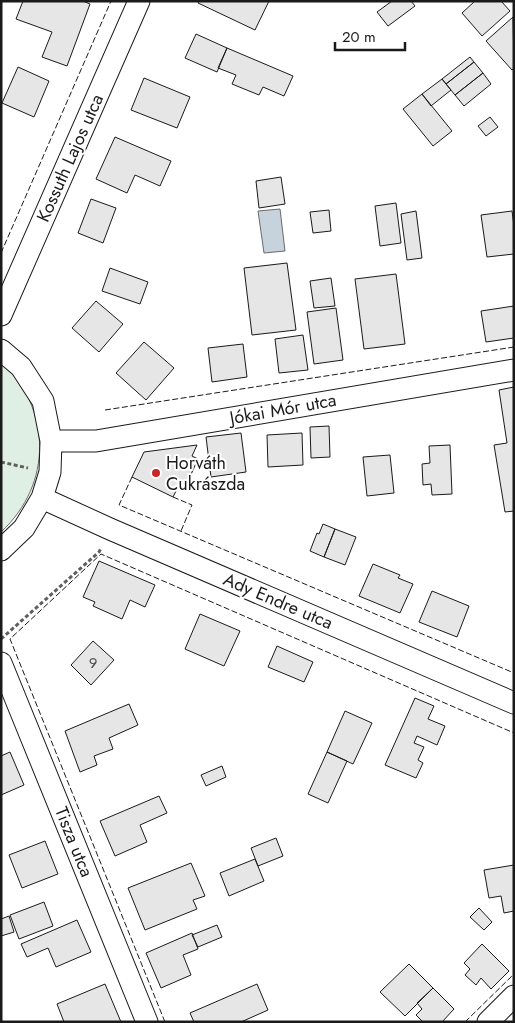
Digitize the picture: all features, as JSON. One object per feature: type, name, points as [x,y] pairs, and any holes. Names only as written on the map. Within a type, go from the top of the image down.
[{"type":"street","name":"Kossuth Lajos utca","points":[[1,316],[139,1]]},
{"type":"street","points":[[1,350],[21,367],[42,401],[52,441],[50,472],[42,498],[24,528],[1,550]]},
{"type":"street","name":"Jókai Mór utca","points":[[52,441],[96,441],[514,370]]},
{"type":"street","name":"Ady Endre utca","points":[[42,498],[514,703]]},
{"type":"street","name":"Tisza utca","points":[[1,663],[147,1022]]},
{"type":"street","points":[[488,1022],[514,996]]},
{"type":"path","points":[[1,462],[50,472]]},
{"type":"path","points":[[1,639],[99,552],[110,529]]},
{"type":"green space","points":[[1,361],[18,380],[30,401],[37,424],[40,446],[37,469],[30,492],[18,513],[1,532]]},
{"type":"shaded area","points":[[280,209],[285,251],[264,253],[258,211]]},
{"type":"building","points":[[23,1],[83,1],[90,4],[67,66],[42,57],[52,32],[16,19]]},
{"type":"building","points":[[199,1],[269,1],[255,30],[198,3]]},
{"type":"building","points":[[392,1],[411,1],[415,6],[388,26],[377,12]]},
{"type":"building","points":[[475,1],[501,1],[510,11],[482,36],[462,13]]},
{"type":"building","points":[[513,17],[514,68],[512,70],[486,41]]},
{"type":"building","points":[[196,34],[227,48],[217,72],[185,58]]},
{"type":"building","points":[[227,48],[293,76],[284,96],[263,87],[259,95],[232,84],[236,75],[218,68]]},
{"type":"building","points":[[470,57],[474,62],[446,84],[442,79]]},
{"type":"building","points":[[474,62],[483,73],[455,95],[446,84]]},
{"type":"building","points":[[18,67],[49,81],[34,117],[2,103]]},
{"type":"building","points":[[483,73],[491,84],[464,106],[455,95]]},
{"type":"building","points":[[144,78],[190,97],[177,128],[131,110]]},
{"type":"building","points":[[442,79],[451,90],[431,106],[422,94]]},
{"type":"building","points":[[422,94],[452,131],[433,146],[403,109]]},
{"type":"building","points":[[490,117],[498,127],[486,136],[478,126]]},
{"type":"building","points":[[115,137],[171,161],[160,186],[135,175],[127,193],[96,179]]},
{"type":"building","points":[[281,177],[285,204],[259,208],[256,181]]},
{"type":"building","points":[[91,199],[116,208],[103,243],[78,233]]},
{"type":"building","points":[[396,203],[401,243],[380,246],[375,206]]},
{"type":"building","points":[[329,210],[331,231],[313,233],[310,212]]},
{"type":"building","points":[[416,211],[422,258],[407,260],[401,214]]},
{"type":"building","points":[[512,211],[514,254],[487,257],[481,215]]},
{"type":"building","points":[[287,263],[296,330],[252,335],[244,268]]},
{"type":"building","points":[[110,268],[148,282],[140,304],[102,291]]},
{"type":"building","points":[[396,274],[405,344],[364,349],[355,279]]},
{"type":"building","points":[[331,278],[335,306],[314,308],[310,281]]},
{"type":"building","points":[[96,301],[123,324],[99,352],[72,328]]},
{"type":"building","points":[[514,306],[514,338],[486,342],[481,311]]},
{"type":"building","points":[[336,308],[343,360],[314,364],[307,312]]},
{"type":"building","points":[[303,335],[308,370],[279,373],[275,339]]},
{"type":"building","points":[[144,342],[174,368],[146,400],[116,373]]},
{"type":"building","points":[[243,344],[247,377],[212,382],[208,348]]},
{"type":"building","points":[[514,387],[514,511],[505,512],[494,445],[507,443],[499,390]]},
{"type":"building","points":[[329,426],[330,457],[311,458],[310,427]]},
{"type":"building","points":[[241,433],[246,472],[211,477],[206,437]]},
{"type":"building","points":[[302,433],[303,465],[268,467],[267,435]]},
{"type":"building","points":[[197,445],[192,456],[198,459],[184,490],[178,487],[173,497],[132,477],[144,452]]},
{"type":"building","points":[[450,445],[452,494],[432,495],[431,484],[423,485],[422,464],[430,463],[429,446]]},
{"type":"building","points":[[390,455],[394,493],[367,496],[363,457]]},
{"type":"building","points":[[323,524],[335,529],[324,557],[310,551],[317,533],[319,534]]},
{"type":"building","points":[[335,529],[356,537],[345,565],[324,557]]},
{"type":"building","points":[[99,561],[155,585],[145,607],[130,600],[122,619],[93,606],[95,602],[83,597]]},
{"type":"building","points":[[373,564],[400,575],[398,578],[413,584],[400,613],[359,596]]},
{"type":"building","points":[[432,591],[469,606],[457,637],[419,622]]},
{"type":"building","points":[[200,614],[240,631],[224,666],[185,649]]},
{"type":"building","points":[[93,641],[114,660],[91,685],[71,665]]},
{"type":"building","points":[[277,646],[313,662],[304,682],[268,667]]},
{"type":"building","points":[[415,698],[434,706],[428,719],[445,726],[437,745],[417,736],[414,743],[424,747],[418,760],[423,763],[416,778],[385,765]]},
{"type":"building","points":[[129,704],[138,725],[109,738],[113,749],[94,756],[97,765],[80,772],[65,731]]},
{"type":"building","points":[[345,711],[372,723],[353,764],[327,752]]},
{"type":"building","points":[[10,752],[24,785],[1,795],[1,756]]},
{"type":"building","points":[[327,752],[347,761],[328,803],[308,794]]},
{"type":"building","points":[[222,766],[226,777],[206,786],[201,775]]},
{"type":"building","points":[[159,796],[167,813],[140,825],[147,842],[115,856],[100,821]]},
{"type":"building","points":[[276,838],[283,856],[258,866],[251,848]]},
{"type":"building","points":[[45,841],[58,874],[22,888],[9,855]]},
{"type":"building","points":[[255,859],[264,881],[229,896],[220,873]]},
{"type":"building","points":[[191,863],[205,896],[193,900],[197,909],[145,930],[128,888]]},
{"type":"building","points":[[514,865],[514,911],[504,913],[501,896],[489,898],[484,870]]},
{"type":"building","points":[[44,902],[53,926],[19,939],[10,915]]},
{"type":"building","points":[[479,908],[492,922],[484,930],[470,917]]},
{"type":"building","points":[[9,916],[14,932],[1,936],[1,919]]},
{"type":"building","points":[[77,920],[91,952],[56,967],[48,948],[27,957],[21,944]]},
{"type":"building","points":[[217,925],[222,937],[198,947],[192,935]]},
{"type":"building","points":[[192,933],[198,949],[183,955],[191,975],[161,988],[146,953]]},
{"type":"building","points":[[482,944],[509,971],[491,989],[481,978],[476,985],[465,975],[470,969],[464,963]]},
{"type":"building","points":[[409,964],[433,988],[405,1016],[380,992]]},
{"type":"building","points":[[105,984],[121,1022],[64,1022],[57,1004]]},
{"type":"building","points":[[257,984],[268,1010],[241,1022],[194,1022],[190,1013]]},
{"type":"building","points":[[433,988],[454,1009],[442,1022],[423,1022],[416,1015],[422,1009],[417,1003]]},
{"type":"fence","points":[[1,253],[111,1]]},
{"type":"fence","points":[[105,410],[514,347]]},
{"type":"fence","points":[[132,477],[119,505],[514,673]]},
{"type":"fence","points":[[173,497],[192,505],[181,531]]},
{"type":"fence","points":[[165,1022],[10,639],[101,554],[514,733]]},
{"type":"fence","points":[[465,1022],[514,974]]},
{"type":"place","name":"Horváth Cukrászda","points":[[156,473]]}]
